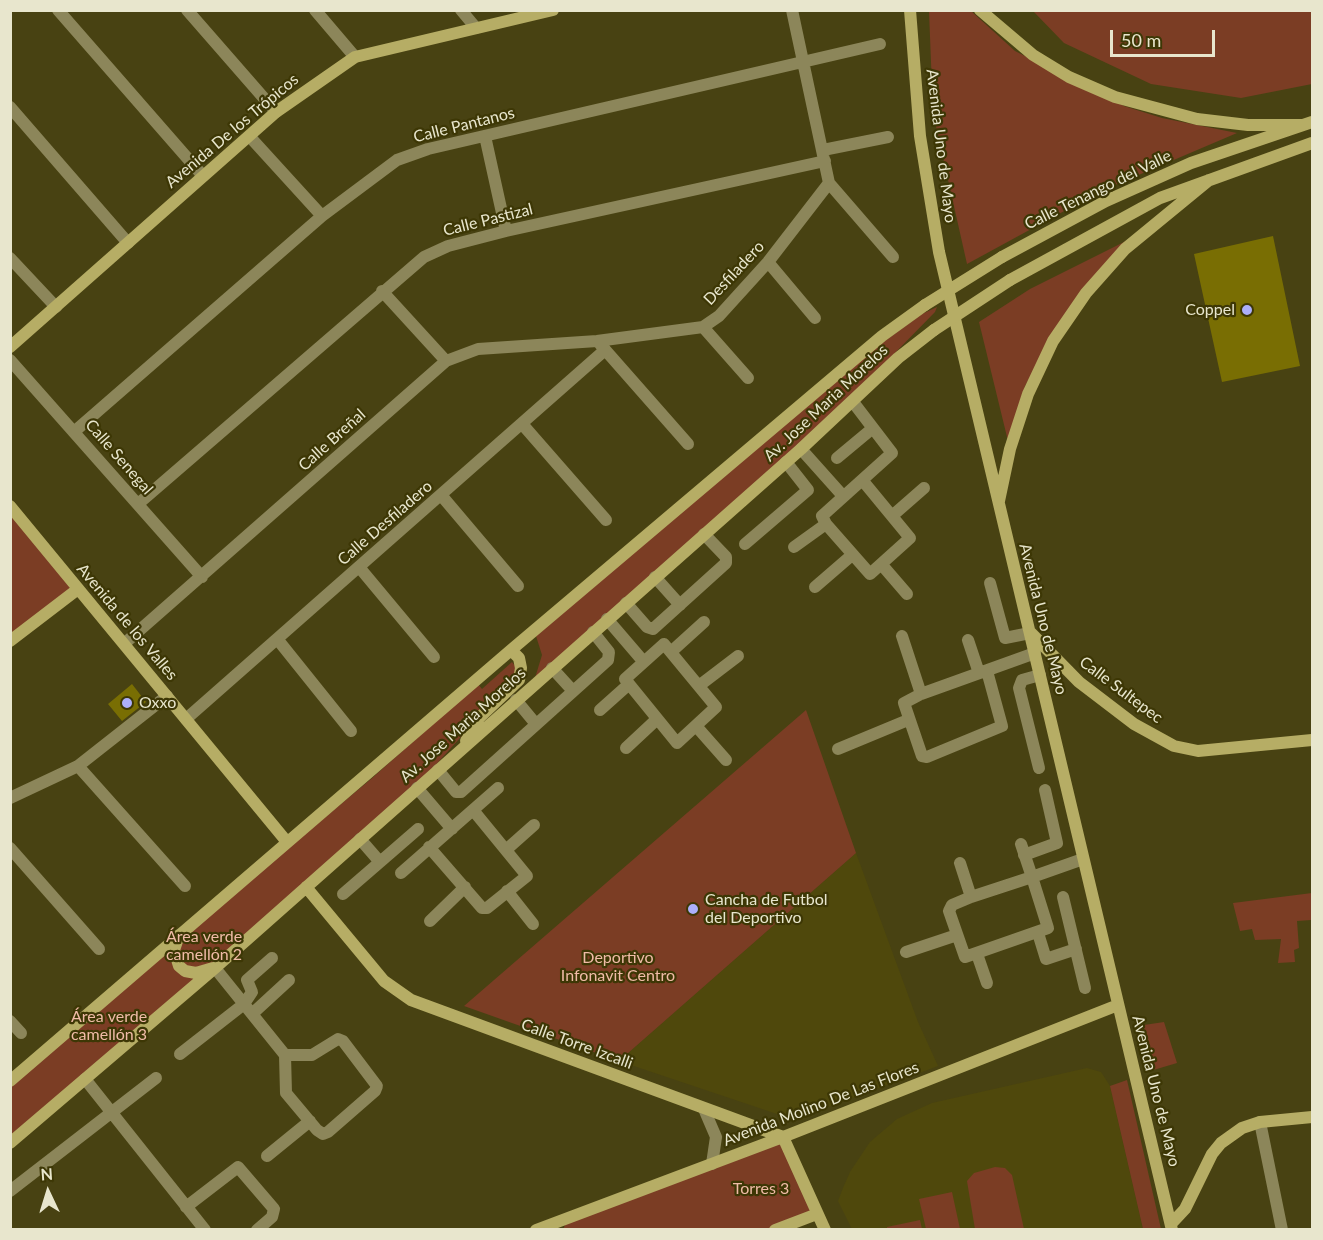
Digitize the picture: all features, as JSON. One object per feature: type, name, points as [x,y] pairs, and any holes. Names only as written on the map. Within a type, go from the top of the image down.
[{"type":"main road","name":"Avenida De los Trópicos","points":[[10,347],[276,112],[355,57],[553,10]]},
{"type":"main road","name":"Avenida Uno de Mayo","points":[[910,10],[920,136],[939,252],[1172,1227]]},
{"type":"main road","points":[[980,10],[1033,55],[1069,77],[1115,97],[1197,119],[1248,125],[1308,124]]},
{"type":"main road","name":"Calle Tenango del Valle","points":[[925,305],[1002,257],[1106,201],[1180,167],[1308,124]]},
{"type":"main road","points":[[998,505],[1010,449],[1028,394],[1053,341],[1086,293],[1125,249],[1209,180],[1312,143]]},
{"type":"main road","name":"Av. Jose Maria Morelos","points":[[10,1143],[215,968],[801,449],[898,358],[934,330],[1010,280],[1160,198],[1209,180]]},
{"type":"main road","name":"Av. Jose Maria Morelos","points":[[10,1081],[511,650],[873,343],[925,305]]},
{"type":"main road","name":"Avenida de los Valles","points":[[10,506],[287,842]]},
{"type":"main road","points":[[10,641],[78,590]]},
{"type":"main road","name":"Calle Sultepec","points":[[1030,633],[1079,682],[1134,724],[1174,746],[1198,751],[1312,740]]},
{"type":"main road","points":[[461,749],[479,718],[519,680],[521,668],[519,658],[511,650]]},
{"type":"main road","name":"Calle Torre Izcalli","points":[[306,887],[384,981],[411,1000],[783,1137]]},
{"type":"main road","points":[[180,934],[174,950],[179,966],[185,971],[196,973],[215,968]]},
{"type":"main road","name":"Avenida Molino De Las Flores","points":[[536,1230],[563,1224],[1118,1005]]},
{"type":"main road","points":[[1172,1227],[1185,1209],[1212,1154],[1221,1143],[1242,1128],[1260,1122],[1312,1118]]},
{"type":"main road","points":[[783,1137],[825,1230]]},
{"type":"main road","points":[[775,1230],[817,1214]]},
{"type":"street","points":[[58,10],[203,176]]},
{"type":"street","points":[[187,10],[276,112]]},
{"type":"street","points":[[315,10],[355,57]]},
{"type":"street","points":[[461,10],[477,28]]},
{"type":"street","points":[[792,10],[829,183],[892,257]]},
{"type":"street","name":"Calle Pantanos","points":[[75,431],[322,216],[397,160],[428,149],[880,44]]},
{"type":"street","points":[[10,107],[128,243]]},
{"type":"street","points":[[250,136],[322,216]]},
{"type":"street","points":[[485,136],[506,231]]},
{"type":"street","name":"Calle Pastizal","points":[[138,504],[424,257],[448,246],[506,231],[824,155],[888,137]]},
{"type":"street","name":"Desfiladero","points":[[601,346],[703,327],[719,316],[768,262],[829,183]]},
{"type":"street","points":[[10,258],[56,307]]},
{"type":"street","points":[[768,262],[815,318]]},
{"type":"street","points":[[382,291],[446,361]]},
{"type":"street","points":[[703,327],[748,378]]},
{"type":"street","points":[[601,346],[688,444]]},
{"type":"street","name":"Calle Breñal","points":[[124,643],[446,361],[478,349],[601,346]]},
{"type":"street","name":"Calle Desfiladero","points":[[186,719],[523,425],[601,346]]},
{"type":"street","name":"Calle Senegal","points":[[10,360],[202,577]]},
{"type":"street","points":[[853,402],[892,453],[863,481],[823,513],[825,524],[870,574],[910,538],[863,481]]},
{"type":"street","points":[[523,425],[606,520]]},
{"type":"street","points":[[837,458],[873,428]]},
{"type":"street","points":[[801,449],[843,496]]},
{"type":"street","points":[[745,544],[808,490],[786,462]]},
{"type":"street","points":[[892,516],[924,488]]},
{"type":"street","points":[[441,495],[518,586]]},
{"type":"street","points":[[794,547],[825,524]]},
{"type":"street","points":[[626,603],[650,629],[680,605],[727,560],[704,534]]},
{"type":"street","points":[[815,587],[852,555]]},
{"type":"street","points":[[882,565],[907,594]]},
{"type":"street","points":[[359,567],[434,657]]},
{"type":"street","points":[[656,577],[680,605]]},
{"type":"street","points":[[990,583],[1005,638],[1030,633]]},
{"type":"street","points":[[608,619],[643,661]]},
{"type":"street","points":[[672,651],[704,622]]},
{"type":"street","points":[[438,770],[456,792],[461,792],[610,655],[593,632]]},
{"type":"street","points":[[902,636],[921,694]]},
{"type":"street","points":[[278,640],[351,731]]},
{"type":"street","points":[[968,640],[983,672],[1002,726],[998,730],[927,757],[922,756],[904,703],[921,694],[983,672],[1035,653]]},
{"type":"street","points":[[664,644],[672,651],[716,707],[676,743],[625,679],[664,644]]},
{"type":"street","points":[[700,686],[738,656]]},
{"type":"street","points":[[552,668],[573,691]]},
{"type":"street","points":[[1039,768],[1019,688],[1022,680],[1040,675]]},
{"type":"street","points":[[600,710],[628,685]]},
{"type":"street","points":[[10,798],[78,766],[167,696]]},
{"type":"street","points":[[516,700],[535,723]]},
{"type":"street","points":[[626,748],[656,720]]},
{"type":"street","points":[[838,749],[908,720]]},
{"type":"street","points":[[696,726],[726,760]]},
{"type":"street","points":[[78,766],[184,886]]},
{"type":"street","points":[[417,788],[452,828]]},
{"type":"street","points":[[401,873],[498,788]]},
{"type":"street","points":[[1045,790],[1057,843],[1023,850],[1032,877],[1048,926],[1046,930],[1038,933],[965,957],[950,907],[971,897],[1032,877],[1083,859]]},
{"type":"street","points":[[429,847],[484,909],[528,874],[472,810]]},
{"type":"street","points":[[507,849],[534,825]]},
{"type":"street","points":[[343,894],[418,828]]},
{"type":"street","points":[[360,839],[380,862]]},
{"type":"street","points":[[10,848],[99,949]]},
{"type":"street","points":[[960,864],[971,897]]},
{"type":"street","points":[[430,921],[465,887]]},
{"type":"street","points":[[507,891],[533,924]]},
{"type":"street","points":[[1063,897],[1085,988]]},
{"type":"street","points":[[1038,933],[1046,959],[1076,949]]},
{"type":"street","points":[[906,952],[957,935]]},
{"type":"street","points":[[977,954],[987,983]]},
{"type":"street","points":[[180,1054],[244,1004],[252,992],[247,980],[272,958]]},
{"type":"street","points":[[215,968],[285,1055],[286,1093],[317,1130],[323,1134],[328,1132],[375,1091],[376,1082],[343,1041],[338,1039],[312,1055],[285,1055]]},
{"type":"street","points":[[252,1014],[289,980]]},
{"type":"street","points":[[10,1021],[21,1033]]},
{"type":"street","points":[[10,1191],[156,1078]]},
{"type":"street","points":[[85,1079],[205,1230]]},
{"type":"street","points":[[704,1108],[716,1137],[712,1164]]},
{"type":"street","points":[[267,1156],[310,1121]]},
{"type":"street","points":[[1260,1122],[1282,1230]]},
{"type":"street","points":[[186,1207],[238,1167],[274,1209],[273,1217],[257,1230]]},
{"type":"shaded area","points":[[856,853],[918,1022],[938,1066],[804,1116],[786,1117],[619,1061]]},
{"type":"shaded area","points":[[1087,1068],[1101,1072],[1110,1086],[1143,1229],[852,1229],[838,1201],[843,1188],[850,1172],[870,1142],[897,1119],[932,1103]]},
{"type":"green space","points":[[929,11],[971,11],[1015,51],[1124,106],[1162,118],[1237,133],[1101,191],[967,264],[933,113]]},
{"type":"green space","points":[[1033,11],[1312,11],[1312,84],[1241,98],[1151,84],[1064,43]]},
{"type":"green space","points":[[1128,240],[1042,355],[1025,386],[1008,441],[979,322],[1030,289]]},
{"type":"green space","points":[[937,307],[935,312],[889,359],[759,482],[535,678],[542,655],[536,636],[864,356],[922,314]]},
{"type":"green space","points":[[10,509],[76,589],[10,639]]},
{"type":"green space","name":"Área verde camellón 2","points":[[512,662],[516,667],[515,677],[432,769],[219,961],[185,971],[176,945],[184,935],[371,779],[478,684],[482,689]]},
{"type":"green space","name":"Deportivo Infonavit Centro","points":[[806,710],[856,853],[619,1061],[464,1006]]},
{"type":"green space","points":[[1312,893],[1312,926],[1311,920],[1297,921],[1299,948],[1294,950],[1295,962],[1278,963],[1281,939],[1255,940],[1252,929],[1240,931],[1233,903]]},
{"type":"green space","name":"Área verde camellón 3","points":[[173,947],[172,954],[199,975],[11,1140],[10,1083]]},
{"type":"green space","points":[[1164,1022],[1177,1063],[1150,1071],[1145,1056],[1144,1025]]},
{"type":"green space","points":[[1127,1080],[1161,1229],[1143,1229],[1110,1086]]},
{"type":"green space","name":"Torres 3","points":[[782,1139],[815,1213],[771,1229],[563,1230],[567,1220]]},
{"type":"green space","points":[[995,1167],[1005,1168],[1012,1175],[1024,1229],[975,1229],[967,1181],[974,1173]]},
{"type":"green space","points":[[952,1192],[960,1229],[926,1229],[919,1199]]},
{"type":"green space","points":[[920,1220],[922,1229],[887,1229],[887,1227]]},
{"type":"building","name":"Coppel","points":[[1273,236],[1300,366],[1222,382],[1194,254]]},
{"type":"building","name":"Oxxo","points":[[132,684],[146,702],[122,721],[108,704]]},
{"type":"place","name":"Coppel","points":[[1247,310]]},
{"type":"place","name":"Oxxo","points":[[127,703]]},
{"type":"place","name":"Cancha de Futbol del Deportivo","points":[[693,909]]}]
